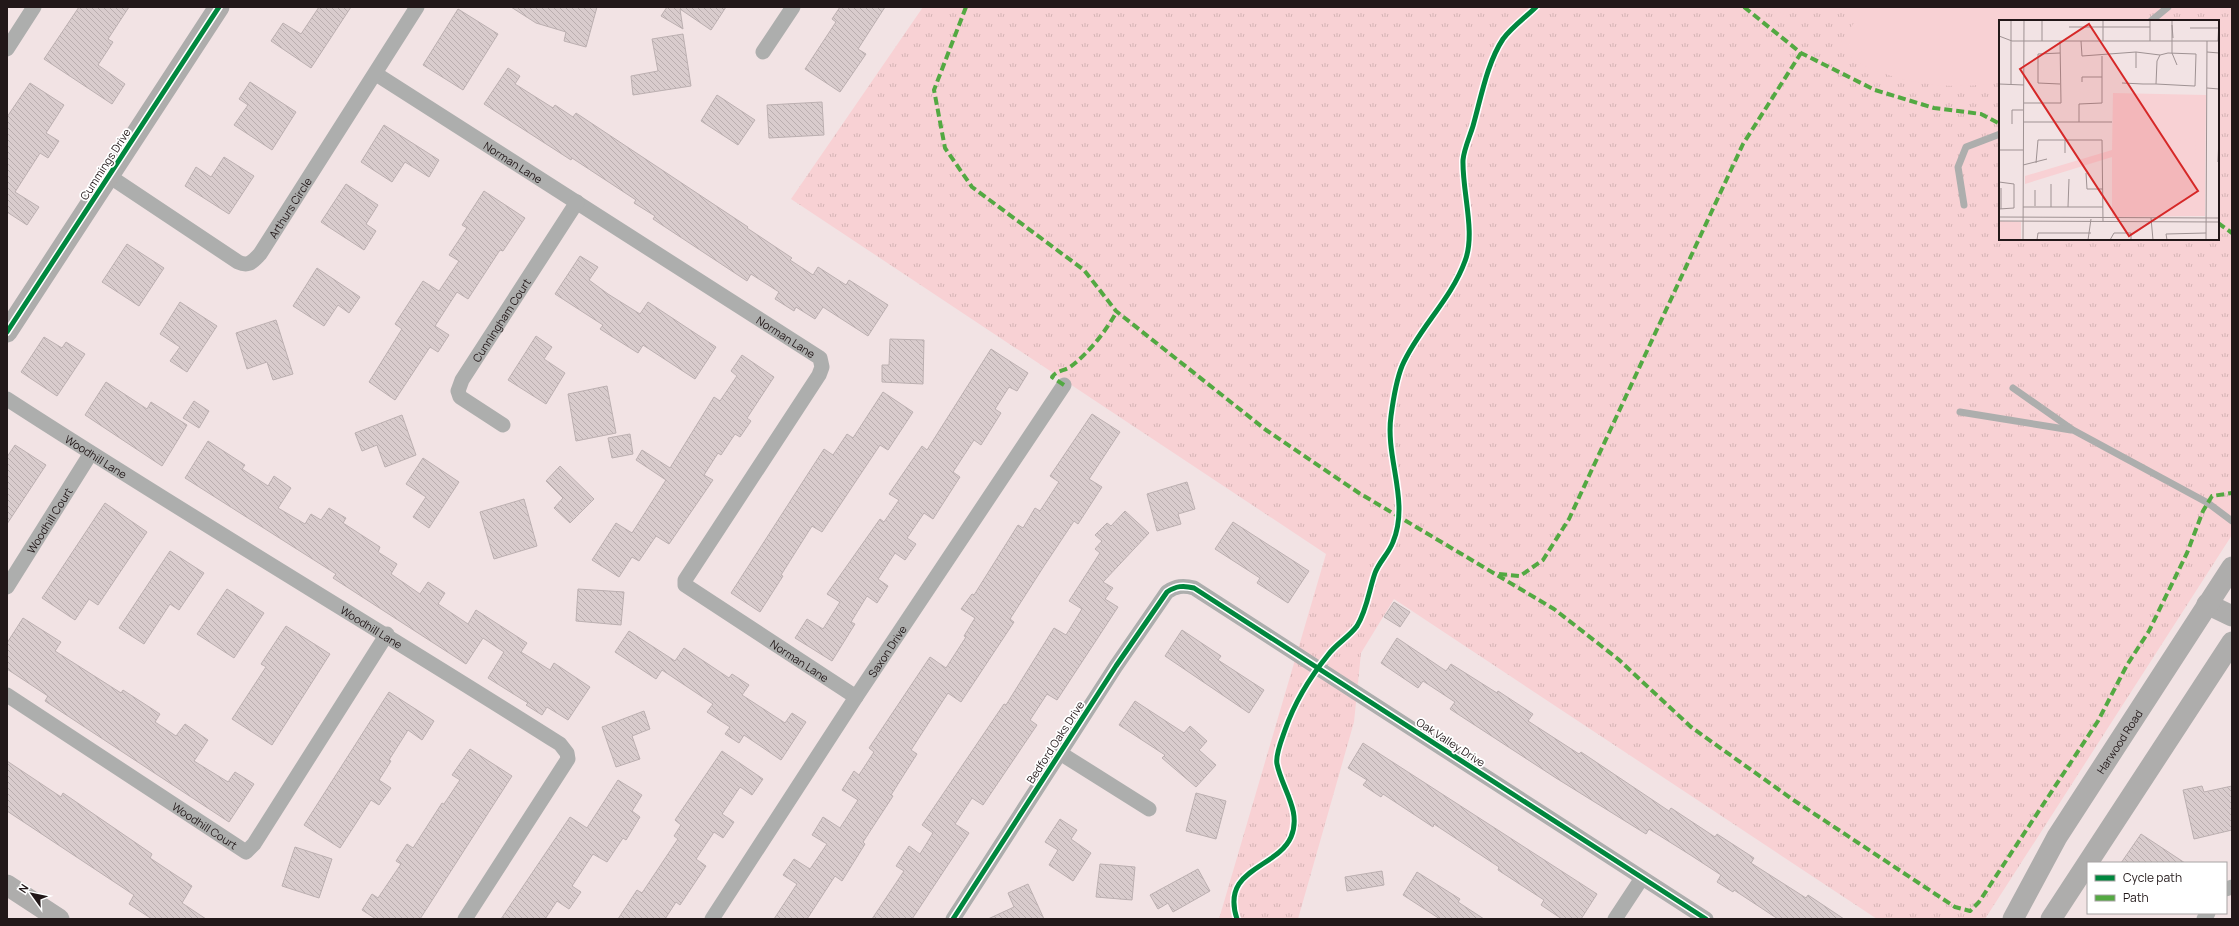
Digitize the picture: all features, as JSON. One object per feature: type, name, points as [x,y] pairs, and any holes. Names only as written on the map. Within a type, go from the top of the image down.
[{"type":"main road","name":"Cummings Drive","points":[[7,332],[219,7]]},
{"type":"main road","name":"Harwood Road","points":[[2012,919],[2057,837],[2232,567]]},
{"type":"main road","points":[[2208,604],[2232,616]]},
{"type":"main road","points":[[2088,862],[2232,642]]},
{"type":"main road","points":[[2051,919],[2087,864]]},
{"type":"main road","points":[[7,885],[59,919]]},
{"type":"street","points":[[7,49],[34,7]]},
{"type":"street","name":"Arthurs Circle","points":[[109,176],[238,262],[246,265],[251,264],[260,254],[376,74],[417,7]]},
{"type":"street","points":[[763,52],[793,7]]},
{"type":"street","name":"Norman Lane","points":[[376,74],[820,358],[822,367],[819,375],[685,580],[685,585],[856,697]]},
{"type":"street","name":"Cunningham Court","points":[[503,425],[460,397],[458,391],[462,380],[577,202]]},
{"type":"street","name":"Saxon Drive","points":[[712,919],[856,697],[1064,385]]},
{"type":"street","name":"Woodhill Lane","points":[[7,399],[91,453],[387,634],[560,744],[567,753],[568,759],[465,919]]},
{"type":"street","name":"Woodhill Court","points":[[7,587],[91,453]]},
{"type":"street","name":"Bedford Oaks Drive","points":[[953,919],[1060,753],[1167,592],[1184,585]]},
{"type":"street","name":"Oak Valley Drive","points":[[1184,585],[1200,592],[1706,919]]},
{"type":"street","name":"Woodhill Court","points":[[7,695],[246,852],[254,844],[387,634]]},
{"type":"street","points":[[1060,753],[1149,809]]},
{"type":"street","points":[[1615,919],[1642,878]]},
{"type":"lane","points":[[2153,20],[2168,7]]},
{"type":"lane","points":[[1964,206],[1958,167],[1966,147],[1999,134]]},
{"type":"lane","points":[[2013,388],[2073,430],[2208,503],[2232,521]]},
{"type":"lane","points":[[1960,412],[2073,430]]},
{"type":"green space","points":[[923,7],[2232,7],[2232,535],[1985,919],[1877,919],[1394,599],[1361,653],[1354,722],[1298,919],[1219,919],[1326,554],[791,199]]},
{"type":"green space","points":[[1773,7],[1794,7],[1788,17]]},
{"type":"green space","points":[[1865,7],[2145,7],[2130,20],[1999,20],[1999,82],[1970,86],[1955,86],[1909,81],[1880,72],[1858,62],[1836,49]]},
{"type":"building","points":[[79,7],[129,7],[108,39],[113,42],[98,65],[125,84],[112,104],[44,59]]},
{"type":"building","points":[[319,7],[351,7],[311,68],[271,41],[283,23],[301,34]]},
{"type":"building","points":[[511,7],[597,7],[586,47],[564,41],[566,32],[536,23]]},
{"type":"building","points":[[667,7],[726,7],[711,30],[680,9],[683,29],[661,16]]},
{"type":"building","points":[[840,7],[885,7],[858,49],[866,54],[840,92],[805,69],[836,22],[832,19]]},
{"type":"building","points":[[458,9],[498,34],[463,90],[423,65]]},
{"type":"building","points":[[683,34],[691,86],[633,95],[631,76],[658,71],[652,39]]},
{"type":"building","points":[[508,68],[520,76],[515,84],[553,108],[555,105],[573,117],[576,113],[748,227],[747,228],[792,258],[790,260],[813,275],[818,267],[846,285],[849,280],[888,305],[868,336],[823,307],[815,319],[796,307],[794,311],[775,299],[779,292],[751,274],[747,281],[653,219],[655,216],[634,203],[636,200],[572,158],[571,160],[484,104]]},
{"type":"building","points":[[250,82],[296,112],[272,150],[234,125],[248,105],[239,99]]},
{"type":"building","points":[[30,83],[64,105],[46,133],[59,141],[48,158],[40,153],[15,192],[39,207],[27,225],[7,212],[7,117]]},
{"type":"building","points":[[717,95],[755,120],[738,145],[701,121]]},
{"type":"building","points":[[822,102],[824,135],[769,138],[767,105]]},
{"type":"building","points":[[384,125],[439,160],[429,177],[405,162],[392,182],[361,162]]},
{"type":"building","points":[[224,157],[254,176],[229,214],[185,186],[196,167],[211,177]]},
{"type":"building","points":[[346,184],[378,205],[366,224],[376,231],[364,250],[321,222]]},
{"type":"building","points":[[484,191],[525,218],[503,251],[500,250],[468,299],[457,292],[435,326],[449,335],[438,352],[430,347],[395,400],[369,382],[402,329],[395,324],[423,281],[439,291],[459,261],[449,255],[467,228],[462,225]]},
{"type":"building","points":[[127,244],[164,268],[139,306],[102,282]]},
{"type":"building","points":[[580,256],[598,267],[589,280],[608,294],[640,314],[648,302],[716,347],[695,379],[643,345],[638,353],[600,329],[603,325],[555,294]]},
{"type":"building","points":[[317,268],[360,297],[349,313],[338,305],[324,326],[293,306]]},
{"type":"building","points":[[180,302],[217,326],[187,372],[170,361],[180,347],[160,334]]},
{"type":"building","points":[[276,320],[293,374],[273,380],[267,362],[247,369],[236,333]]},
{"type":"building","points":[[536,336],[552,347],[544,359],[565,373],[546,404],[508,380]]},
{"type":"building","points":[[44,337],[62,348],[66,342],[85,354],[57,396],[21,372]]},
{"type":"building","points":[[890,339],[924,340],[923,384],[882,382],[882,365],[889,365]]},
{"type":"building","points":[[991,349],[1028,373],[1017,391],[1009,387],[995,409],[1001,413],[981,445],[974,440],[953,472],[960,477],[933,519],[924,513],[907,538],[916,544],[905,560],[895,553],[878,579],[888,586],[877,603],[867,596],[851,622],[855,624],[832,661],[795,638],[807,619],[823,629],[840,602],[827,594],[880,519],[884,522],[899,500],[889,494],[922,446],[927,450]]},
{"type":"building","points":[[742,355],[774,377],[747,418],[751,421],[740,437],[735,434],[721,455],[718,453],[704,475],[713,480],[669,544],[656,536],[639,561],[632,557],[619,577],[592,560],[616,523],[632,533],[666,480],[636,460],[642,450],[670,468],[714,397],[720,401],[737,376],[731,371]]},
{"type":"building","points":[[106,382],[147,409],[151,402],[187,425],[162,466],[85,415]]},
{"type":"building","points":[[607,386],[616,433],[576,441],[568,394]]},
{"type":"building","points":[[883,392],[913,412],[888,450],[880,445],[822,532],[812,526],[760,612],[731,593],[824,449],[833,455],[847,434],[853,438]]},
{"type":"building","points":[[194,401],[209,411],[199,428],[183,418]]},
{"type":"building","points":[[1092,414],[1120,432],[1089,479],[1102,487],[1078,524],[1074,521],[1044,566],[1010,619],[1014,622],[961,702],[948,693],[911,750],[917,754],[891,795],[893,796],[863,842],[865,844],[842,881],[835,876],[807,919],[774,919],[797,884],[783,875],[794,859],[810,869],[827,844],[812,835],[823,817],[840,828],[858,800],[842,790],[854,771],[859,775],[874,752],[869,748],[930,657],[946,668],[966,637],[964,636],[975,618],[961,609],[972,594],[974,595],[1018,525],[1023,528],[1035,508],[1040,511],[1059,482],[1050,476]]},
{"type":"building","points":[[402,415],[416,455],[385,467],[377,445],[362,451],[355,433]]},
{"type":"building","points":[[630,434],[633,454],[612,458],[608,438]]},
{"type":"building","points":[[208,441],[245,465],[242,469],[268,486],[274,476],[291,488],[278,508],[305,524],[311,514],[321,520],[329,508],[346,518],[343,523],[380,547],[378,552],[397,564],[391,574],[420,594],[428,582],[445,593],[438,604],[468,624],[476,610],[527,643],[521,652],[550,670],[554,663],[590,687],[568,720],[547,707],[542,715],[526,705],[528,703],[488,678],[504,652],[483,638],[466,664],[333,578],[336,574],[185,478]]},
{"type":"building","points":[[15,445],[46,465],[7,524],[7,457]]},
{"type":"building","points":[[423,458],[459,482],[429,528],[413,517],[426,497],[406,484]]},
{"type":"building","points":[[560,466],[594,499],[570,523],[554,508],[563,498],[546,481]]},
{"type":"building","points":[[1187,482],[1195,509],[1178,514],[1181,524],[1157,531],[1147,494]]},
{"type":"building","points":[[524,499],[537,546],[494,559],[480,512]]},
{"type":"building","points":[[105,503],[147,532],[98,605],[89,599],[75,620],[42,598]]},
{"type":"building","points":[[1125,511],[1149,533],[1103,582],[1113,588],[1105,599],[1118,607],[1057,700],[1047,694],[1030,720],[1037,725],[983,805],[972,798],[955,824],[969,833],[912,919],[872,919],[904,871],[896,866],[909,846],[920,854],[933,833],[922,825],[1004,704],[1006,705],[1054,628],[1066,635],[1082,609],[1069,601],[1100,553],[1095,549],[1102,541],[1095,535],[1107,523],[1111,526]]},
{"type":"building","points":[[1233,522],[1309,571],[1288,603],[1257,583],[1260,578],[1215,549]]},
{"type":"building","points":[[170,551],[204,573],[179,610],[170,604],[144,644],[119,628]]},
{"type":"building","points":[[227,589],[264,613],[234,658],[197,634]]},
{"type":"building","points":[[578,589],[624,592],[621,625],[576,621]]},
{"type":"building","points":[[1394,602],[1410,612],[1400,627],[1384,617]]},
{"type":"building","points":[[23,618],[61,642],[55,651],[121,693],[123,690],[160,714],[155,722],[176,736],[185,724],[208,740],[194,761],[228,782],[235,772],[254,784],[229,822],[45,701],[48,696],[7,669],[7,643]]},
{"type":"building","points":[[286,626],[330,654],[272,745],[232,719],[266,667],[261,664]]},
{"type":"building","points":[[1182,630],[1221,656],[1218,660],[1264,690],[1249,713],[1165,656]]},
{"type":"building","points":[[629,631],[675,661],[684,648],[729,678],[732,674],[749,685],[742,695],[785,723],[792,713],[806,722],[781,760],[744,735],[739,743],[725,734],[730,727],[707,712],[713,704],[662,670],[656,679],[615,652]]},
{"type":"building","points":[[1397,638],[1446,671],[1451,664],[1497,693],[1498,691],[1533,714],[1528,721],[1579,754],[1581,752],[1669,811],[1671,808],[1715,837],[1717,834],[1754,858],[1751,863],[1806,898],[1808,895],[1844,919],[1778,919],[1734,890],[1733,892],[1717,882],[1721,875],[1692,856],[1649,829],[1646,834],[1556,778],[1450,709],[1455,702],[1423,681],[1418,688],[1381,663]]},
{"type":"building","points":[[389,692],[434,721],[422,740],[408,730],[389,760],[391,761],[379,780],[391,788],[379,805],[371,800],[340,848],[304,825]]},
{"type":"building","points":[[1135,701],[1184,733],[1190,726],[1207,741],[1199,750],[1216,765],[1196,787],[1162,758],[1165,755],[1119,725]]},
{"type":"building","points":[[644,711],[650,729],[632,736],[640,759],[616,767],[602,727]]},
{"type":"building","points":[[1363,743],[1597,894],[1581,919],[1562,919],[1541,905],[1544,900],[1498,870],[1499,867],[1434,824],[1433,827],[1383,794],[1381,797],[1363,785],[1367,780],[1348,768]]},
{"type":"building","points":[[470,749],[512,776],[420,919],[376,919],[362,910],[372,894],[378,898],[401,864],[396,861],[407,844],[413,848],[442,803],[444,804],[460,780],[452,775]]},
{"type":"building","points":[[722,751],[763,779],[752,795],[740,787],[722,814],[734,822],[723,838],[714,832],[696,859],[706,866],[680,905],[676,902],[665,919],[618,919],[637,890],[642,893],[678,839],[674,836],[681,825],[675,820]]},
{"type":"building","points":[[7,761],[61,797],[63,793],[152,854],[150,858],[192,886],[182,903],[206,919],[152,919],[129,904],[134,895],[7,811]]},
{"type":"building","points":[[618,780],[642,795],[632,811],[640,817],[626,840],[623,838],[607,862],[593,854],[572,886],[581,892],[569,909],[557,901],[545,919],[501,919],[570,817],[587,828]]},
{"type":"building","points":[[2202,786],[2204,792],[2232,786],[2232,830],[2194,839],[2183,790]]},
{"type":"building","points":[[1196,793],[1226,801],[1216,839],[1186,831]]},
{"type":"building","points":[[1060,819],[1077,830],[1071,839],[1091,853],[1073,881],[1049,865],[1058,850],[1045,842]]},
{"type":"building","points":[[2141,834],[2183,862],[2122,862]]},
{"type":"building","points":[[295,847],[332,859],[319,898],[282,886]]},
{"type":"building","points":[[1100,864],[1135,867],[1132,900],[1096,897]]},
{"type":"building","points":[[1198,869],[1210,891],[1173,912],[1168,903],[1158,909],[1150,895]]},
{"type":"building","points":[[1382,871],[1384,885],[1347,891],[1345,877]]},
{"type":"building","points":[[1417,872],[1460,899],[1458,902],[1484,919],[1440,919],[1403,895]]},
{"type":"building","points":[[1028,884],[1044,919],[988,919],[1014,907],[1008,893]]},
{"type":"marked path","points":[[966,7],[934,90],[945,148],[972,187],[1084,270],[1116,311],[1266,430],[1359,493],[1554,609],[1618,659],[1691,727],[1792,799],[1955,907],[1970,911],[1979,902],[2098,721],[2127,665],[2149,631],[2187,553],[2203,511],[2212,496],[2232,493]]},
{"type":"marked path","points":[[1744,7],[1801,53],[1875,90],[1934,108],[1981,114],[1999,123]]},
{"type":"marked path","points":[[1499,574],[1520,576],[1543,560],[1569,519],[1743,144],[1801,53]]},
{"type":"marked path","points":[[2219,224],[2232,233]]},
{"type":"marked path","points":[[1064,385],[1052,377],[1056,373],[1070,367],[1084,355],[1102,334],[1117,311]]},
{"type":"cycle path","points":[[7,332],[219,7]]},
{"type":"cycle path","points":[[1237,919],[1234,902],[1236,889],[1243,879],[1252,871],[1284,848],[1291,837],[1294,827],[1293,809],[1277,764],[1279,747],[1293,710],[1309,681],[1331,651],[1357,626],[1366,607],[1375,573],[1389,550],[1398,527],[1398,495],[1390,432],[1391,416],[1398,378],[1409,352],[1452,289],[1465,261],[1468,250],[1469,225],[1463,160],[1482,92],[1497,48],[1515,26],[1536,7]]},
{"type":"cycle path","points":[[953,919],[1116,666],[1167,592],[1173,588],[1183,586],[1194,588],[1706,919]]}]
